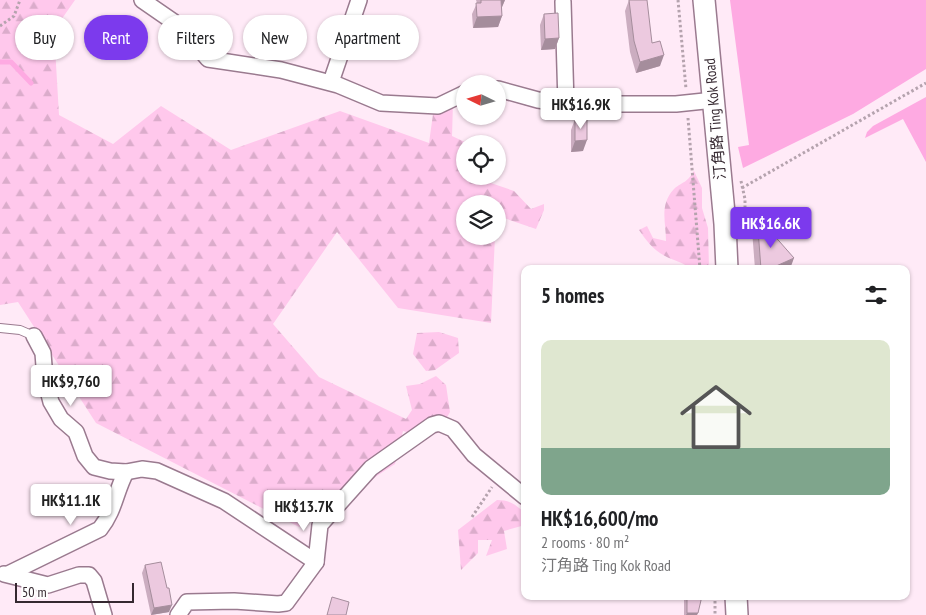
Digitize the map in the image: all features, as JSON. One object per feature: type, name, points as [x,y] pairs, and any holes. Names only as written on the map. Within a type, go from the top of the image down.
[{"type":"main road","name":"汀角路 Ting Kok Road","points":[[704,0],[725,224],[727,265]]},
{"type":"street","points":[[142,0],[180,26],[208,59],[281,70],[331,82],[381,103],[438,106],[456,97]]},
{"type":"street","points":[[331,82],[359,0]]},
{"type":"street","points":[[563,2],[566,104]]},
{"type":"street","points":[[506,91],[538,100],[566,104],[714,100]]},
{"type":"street","points":[[34,336],[43,353],[45,379],[51,402],[61,419],[76,432],[85,456],[94,467],[126,472],[142,469],[157,472],[224,501],[316,562]]},
{"type":"street","points":[[178,615],[187,602],[234,600],[286,603],[316,562],[320,525],[371,468],[426,427],[438,423],[452,429],[474,455],[521,494]]},
{"type":"street","points":[[4,574],[100,529],[109,518],[116,503],[118,488],[126,472]]},
{"type":"street","points":[[4,574],[48,585],[79,575],[89,575],[94,581],[104,615]]},
{"type":"lane","points":[[0,328],[20,330],[34,336]]},
{"type":"path","points":[[0,26],[14,16],[20,0]]},
{"type":"path","points":[[678,0],[700,265]]},
{"type":"path","points":[[742,188],[926,83]]},
{"type":"path","points":[[472,517],[499,476]]},
{"type":"path","points":[[714,600],[714,615]]},
{"type":"green space","points":[[0,0],[75,0],[64,15],[15,15],[15,60],[56,60],[59,115],[113,144],[161,106],[231,150],[340,111],[429,143],[435,100],[453,103],[452,136],[456,138],[456,185],[497,185],[514,191],[531,209],[544,204],[544,210],[536,229],[506,219],[506,195],[456,195],[456,245],[495,245],[491,323],[398,308],[337,232],[273,324],[319,377],[406,419],[412,410],[406,386],[420,384],[436,376],[446,385],[450,412],[439,431],[434,415],[423,437],[403,431],[395,464],[299,527],[96,423],[18,302],[0,305]]},
{"type":"green space","points":[[694,171],[702,188],[702,208],[708,228],[709,265],[685,265],[661,254],[653,248],[639,230],[647,226],[653,238],[666,241],[664,214],[666,201],[674,189]]},
{"type":"green space","points":[[439,332],[458,338],[459,353],[435,370],[426,371],[413,354],[417,333]]},
{"type":"green space","points":[[497,500],[512,503],[521,510],[521,526],[504,531],[507,549],[486,556],[492,540],[478,540],[478,553],[461,570],[458,530]]},
{"type":"shaded area","points":[[730,0],[926,0],[926,69],[853,114],[743,168],[738,147],[749,145]]},
{"type":"shaded area","points":[[926,97],[926,162],[903,119],[865,138],[867,132],[873,126]]},
{"type":"building","points":[[481,0],[501,0],[502,16],[477,17],[476,3],[481,3]]},
{"type":"building","points":[[629,0],[647,0],[652,43],[660,41],[664,55],[640,62],[634,41]]},
{"type":"building","points":[[558,13],[559,38],[545,39],[544,14]]},
{"type":"building","points":[[575,119],[587,119],[587,140],[575,141]]},
{"type":"building","points":[[757,216],[794,258],[778,265],[761,265]]},
{"type":"building","points":[[161,562],[172,605],[154,608],[145,565]]},
{"type":"building","points":[[332,597],[349,602],[346,615],[327,615]]},
{"type":"building","points":[[687,600],[701,600],[698,613],[687,613]]},
{"type":"waterway","points":[[0,62],[11,62],[31,83]]}]
